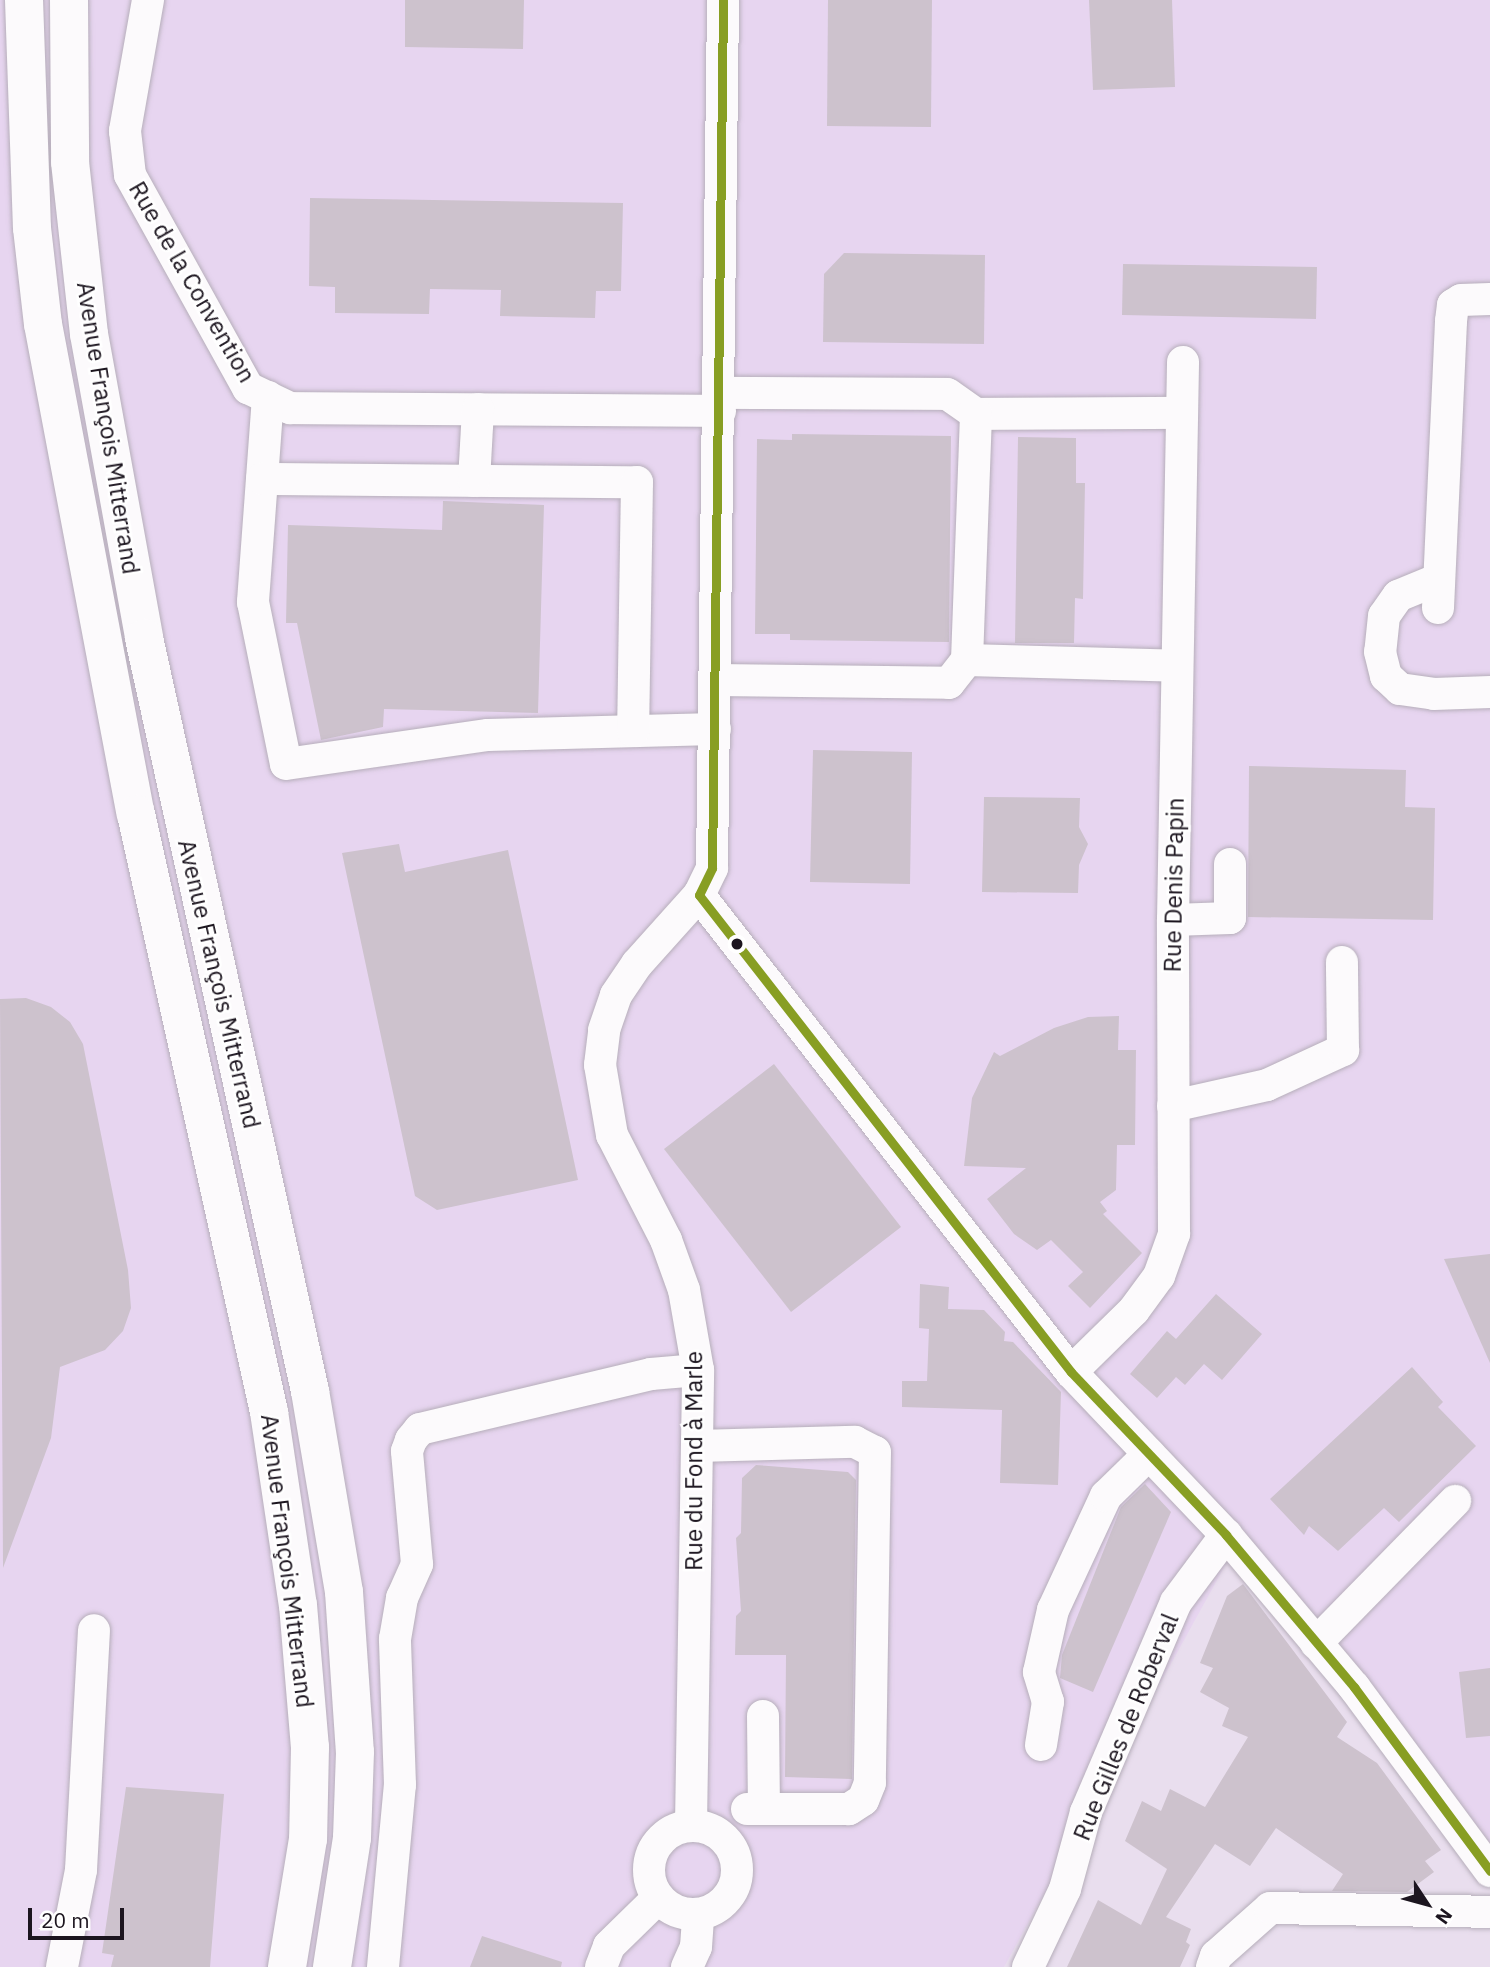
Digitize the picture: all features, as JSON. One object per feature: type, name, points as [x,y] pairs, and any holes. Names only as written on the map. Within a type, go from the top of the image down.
[{"type":"main road","name":"Avenue François Mitterrand","points":[[24,0],[32,228],[43,324],[134,800],[269,1412],[298,1605],[310,1747],[308,1839],[286,1967]]},
{"type":"main road","name":"Avenue François Mitterrand","points":[[69,0],[70,162],[93,360],[144,638],[310,1391],[344,1592],[354,1789],[352,1838],[332,1967]]},
{"type":"street","name":"Rue de la Convention","points":[[148,0],[125,131],[130,175],[248,388],[290,408],[478,409],[947,394],[976,414]]},
{"type":"street","name":"Rue du Fond à Marle","points":[[691,1825],[698,1370],[684,1290],[666,1240],[612,1135],[600,1065],[604,1030],[616,995],[637,964],[699,895],[712,867],[720,402],[723,0]]},
{"type":"street","points":[[1490,299],[1461,300],[1453,305],[1439,594],[1398,596],[1384,616],[1380,652],[1386,676],[1400,689],[1434,694],[1490,692]]},
{"type":"street","name":"Rue Denis Papin","points":[[1071,1371],[1134,1310],[1159,1276],[1174,1234],[1173,920],[1183,362]]},
{"type":"street","points":[[268,397],[253,602],[286,764],[488,734],[715,729]]},
{"type":"street","points":[[474,481],[478,409]]},
{"type":"street","points":[[716,680],[949,683],[967,660],[976,414],[1182,413]]},
{"type":"street","points":[[262,479],[637,482],[633,731]]},
{"type":"street","points":[[967,660],[1177,666]]},
{"type":"street","points":[[1173,920],[1230,918],[1230,864]]},
{"type":"street","points":[[699,895],[1071,1371],[1226,1535],[1316,1643],[1490,1871]]},
{"type":"street","points":[[1173,1106],[1268,1085],[1343,1050],[1342,962]]},
{"type":"street","points":[[383,1967],[400,1785],[395,1639],[402,1598],[416,1564],[407,1451],[420,1429],[651,1374],[698,1370]]},
{"type":"street","points":[[697,1446],[855,1442],[875,1452],[870,1783],[863,1800],[849,1809],[755,1809],[763,1716]]},
{"type":"street","points":[[1041,1745],[1048,1702],[1039,1672],[1053,1610],[1106,1496],[1149,1454]]},
{"type":"street","points":[[1316,1643],[1455,1501]]},
{"type":"street","name":"Rue Gilles de Roberval","points":[[1028,1967],[1065,1889],[1086,1812],[1176,1602],[1226,1535]]},
{"type":"street","points":[[62,1967],[80,1870],[94,1630]]},
{"type":"street","points":[[691,1825],[704,1827],[727,1841],[737,1866],[736,1879],[723,1903],[698,1914],[669,1908],[659,1898],[648,1872],[650,1858],[665,1835],[691,1825]]},
{"type":"street","points":[[601,1967],[609,1946],[659,1898]]},
{"type":"street","points":[[1212,1967],[1216,1956],[1270,1908],[1490,1912]]},
{"type":"street","points":[[687,1967],[696,1947],[698,1914]]},
{"type":"shaded area","points":[[0,0],[1490,0],[1490,1843],[1414,1747],[1227,1562],[1004,1967],[0,1967]]},
{"type":"building","points":[[405,0],[524,0],[523,49],[405,47]]},
{"type":"building","points":[[828,0],[932,0],[931,127],[827,126]]},
{"type":"building","points":[[1089,0],[1172,0],[1175,87],[1093,90]]},
{"type":"building","points":[[310,198],[623,203],[621,291],[596,291],[595,318],[500,316],[501,290],[430,289],[429,314],[335,313],[335,287],[309,286]]},
{"type":"building","points":[[844,253],[985,255],[984,344],[823,342],[824,274]]},
{"type":"building","points":[[1123,264],[1317,267],[1316,319],[1122,315]]},
{"type":"building","points":[[792,434],[951,436],[949,642],[790,640],[790,634],[755,634],[757,439],[792,440]]},
{"type":"building","points":[[1018,437],[1076,438],[1076,483],[1085,483],[1083,599],[1075,598],[1074,643],[1015,643]]},
{"type":"building","points":[[443,501],[544,505],[538,713],[384,709],[383,727],[321,740],[297,623],[286,623],[288,525],[442,530]]},
{"type":"building","points":[[813,750],[912,752],[910,884],[810,882]]},
{"type":"building","points":[[1249,766],[1406,770],[1405,807],[1435,808],[1433,920],[1248,917]]},
{"type":"building","points":[[984,797],[1080,798],[1079,827],[1088,844],[1079,865],[1078,893],[982,892]]},
{"type":"building","points":[[399,844],[405,872],[508,850],[578,1180],[437,1210],[415,1196],[342,853]]},
{"type":"building","points":[[26,998],[51,1007],[70,1022],[83,1044],[128,1270],[131,1308],[123,1331],[105,1350],[60,1367],[51,1438],[3,1568],[0,999]]},
{"type":"building","points":[[1119,1016],[1118,1050],[1136,1050],[1135,1145],[1117,1145],[1116,1190],[1100,1202],[1107,1211],[1103,1214],[1142,1253],[1090,1308],[1068,1286],[1083,1272],[1051,1240],[1037,1250],[1014,1234],[987,1199],[1026,1168],[964,1166],[972,1098],[994,1052],[1000,1056],[1054,1028],[1088,1017]]},
{"type":"building","points":[[774,1064],[901,1227],[791,1312],[664,1149]]},
{"type":"building","points":[[1490,1254],[1490,1363],[1444,1259]]},
{"type":"building","points":[[920,1284],[949,1287],[948,1309],[984,1310],[1005,1332],[1004,1341],[1013,1342],[1061,1392],[1058,1485],[1000,1483],[1002,1410],[902,1407],[902,1381],[927,1381],[929,1329],[919,1328]]},
{"type":"building","points":[[1216,1294],[1262,1334],[1222,1380],[1204,1364],[1185,1385],[1176,1377],[1157,1398],[1130,1374],[1167,1331],[1176,1339]]},
{"type":"building","points":[[1412,1367],[1443,1402],[1438,1407],[1476,1446],[1399,1522],[1384,1508],[1338,1551],[1309,1526],[1304,1535],[1270,1499]]},
{"type":"building","points":[[756,1465],[848,1472],[856,1480],[852,1779],[785,1777],[786,1655],[735,1655],[736,1616],[741,1611],[736,1538],[741,1533],[742,1478]]},
{"type":"building","points":[[1145,1484],[1171,1512],[1093,1692],[1060,1678],[1062,1655],[1121,1507]]},
{"type":"building","points":[[1243,1584],[1347,1722],[1337,1737],[1377,1763],[1441,1850],[1425,1861],[1434,1872],[1407,1892],[1332,1891],[1343,1874],[1276,1828],[1250,1866],[1215,1844],[1166,1917],[1191,1929],[1186,1942],[1190,1945],[1180,1967],[1067,1967],[1098,1900],[1141,1925],[1167,1869],[1125,1841],[1142,1801],[1161,1811],[1170,1789],[1205,1807],[1248,1737],[1222,1726],[1229,1708],[1200,1692],[1213,1668],[1200,1663],[1227,1596]]},
{"type":"building","points":[[1490,1668],[1490,1736],[1466,1738],[1459,1672]]},
{"type":"building","points":[[126,1787],[224,1794],[210,1967],[111,1967],[114,1955],[102,1953]]},
{"type":"building","points":[[482,1936],[562,1962],[561,1967],[470,1967]]},
{"type":"transit line","points":[[699,895],[712,868],[723,0]]},
{"type":"transit line","points":[[699,895],[1071,1372],[1226,1535],[1354,1687],[1490,1871]]}]
